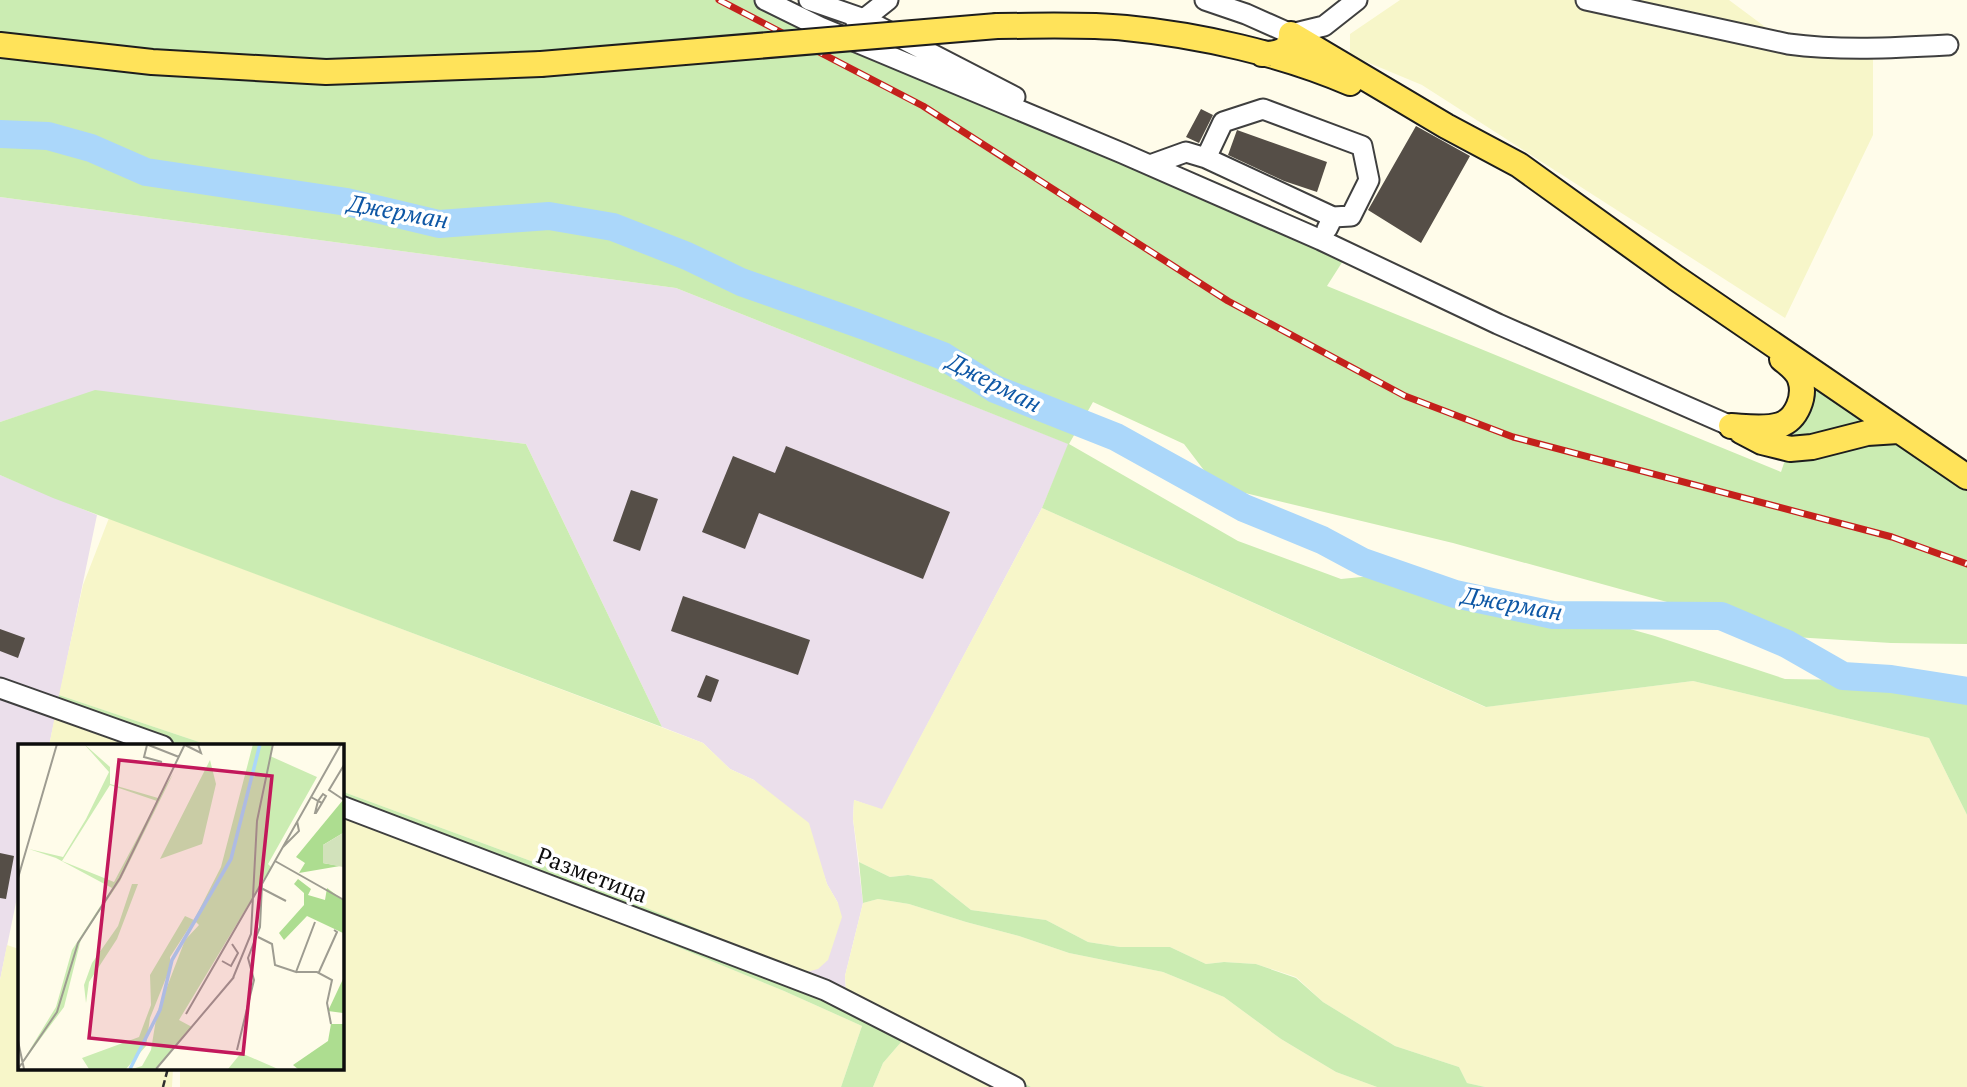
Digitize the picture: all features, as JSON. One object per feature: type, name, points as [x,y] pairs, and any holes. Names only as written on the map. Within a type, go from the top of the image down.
[{"type":"main road","points":[[0,45],[152,62],[326,72],[541,64],[998,26],[1125,28],[1224,44],[1262,54],[1328,74],[1446,125]]},
{"type":"main road","points":[[1262,54],[1280,52],[1287,48],[1291,42],[1291,34]]},
{"type":"main road","points":[[1291,34],[1519,165],[1676,278],[1967,477]]},
{"type":"main road","points":[[1676,278],[1793,368],[1800,378],[1800,405],[1783,424],[1754,428],[1731,426]]},
{"type":"main road","points":[[1731,426],[1762,442],[1790,449],[1812,447],[1867,433],[1898,431]]},
{"type":"street","points":[[765,0],[820,27],[1122,153],[1321,240],[1498,324],[1731,426]]},
{"type":"street","points":[[809,0],[864,19],[1122,153]]},
{"type":"street","points":[[820,27],[844,25],[864,19],[888,0]]},
{"type":"street","points":[[1205,0],[1291,34],[1324,26],[1357,0]]},
{"type":"street","points":[[1586,0],[1812,47],[1873,49],[1948,45]]},
{"type":"street","points":[[1150,165],[1186,152],[1206,158],[1333,217],[1351,216],[1369,180],[1362,146],[1263,109],[1223,122],[1206,158]]},
{"type":"street","points":[[1321,240],[1333,217]]},
{"type":"street","points":[[0,688],[157,744]]},
{"type":"street","name":"Разметица","points":[[343,807],[825,990],[1016,1087]]},
{"type":"path","points":[[163,1087],[168,1070]]},
{"type":"shaded area","points":[[0,197],[676,288],[1069,444],[1042,508],[882,810],[854,800],[853,819],[863,903],[845,976],[846,990],[803,973],[838,903],[827,884],[818,857],[754,780],[730,769],[703,743],[662,727],[526,444],[95,391],[0,422]]},
{"type":"shaded area","points":[[0,475],[97,515],[49,744],[18,744],[18,893],[0,980]]},
{"type":"green space","points":[[0,0],[765,0],[1348,253],[1327,286],[1781,472],[1814,373],[1967,482],[1967,644],[1891,643],[1747,634],[1667,602],[1453,543],[1216,486],[1184,444],[1093,402],[1069,444],[1238,541],[1341,579],[1423,571],[1655,636],[1785,679],[1967,682],[1967,815],[1929,738],[1693,681],[1486,707],[1042,508],[1068,444],[676,288],[0,197]]},
{"type":"green space","points":[[1400,0],[1729,0],[1788,44],[1873,49],[1873,135],[1785,318],[1422,85],[1350,55],[1350,34]]},
{"type":"green space","points":[[95,390],[526,444],[662,727],[53,498],[0,475],[0,422]]},
{"type":"green space","points":[[1042,508],[1485,707],[1693,681],[1929,738],[1967,815],[1967,1087],[1485,1087],[1467,1083],[1459,1067],[1395,1046],[1323,1002],[1296,977],[1256,964],[1206,964],[1170,947],[1120,947],[1088,942],[1046,920],[971,910],[932,879],[908,875],[890,877],[859,862],[853,819],[854,800],[882,809]]},
{"type":"green space","points":[[109,518],[703,743],[730,769],[754,780],[809,823],[827,884],[838,903],[842,917],[828,960],[818,969],[803,973],[547,867],[343,792],[343,744],[205,744],[59,695],[83,585]]},
{"type":"green space","points":[[59,695],[205,744],[137,744],[55,716]]},
{"type":"green space","points":[[55,716],[137,744],[49,744]]},
{"type":"green space","points":[[343,792],[547,867],[846,990],[1031,1087],[994,1087],[902,1041],[883,1063],[873,1087],[841,1087],[862,1026],[469,861],[343,818]]},
{"type":"green space","points":[[343,818],[469,861],[862,1026],[841,1087],[180,1087],[180,1070],[343,1070]]},
{"type":"green space","points":[[859,862],[890,877],[908,875],[932,879],[971,910],[1046,920],[1088,942],[1120,947],[1170,947],[1206,964],[1256,964],[1296,978],[1323,1002],[1395,1046],[1459,1067],[1467,1083],[1485,1087],[1377,1087],[1336,1072],[1281,1039],[1224,997],[1163,972],[1069,953],[909,904],[878,899],[863,903]]},
{"type":"green space","points":[[878,899],[909,904],[1069,953],[1163,972],[1224,997],[1281,1039],[1336,1072],[1377,1087],[1031,1087],[846,990],[845,976],[863,903]]},
{"type":"green space","points":[[7,945],[18,949],[18,1070],[173,1070],[172,1087],[0,1087],[0,980]]},
{"type":"green space","points":[[902,1041],[994,1087],[873,1087],[883,1063]]},
{"type":"building","points":[[1201,109],[1213,115],[1199,143],[1186,137]]},
{"type":"building","points":[[1416,126],[1470,156],[1421,243],[1368,210]]},
{"type":"building","points":[[1237,130],[1327,162],[1317,192],[1284,181],[1228,155]]},
{"type":"building","points":[[786,446],[950,512],[923,579],[759,513],[745,549],[702,532],[733,456],[775,473]]},
{"type":"building","points":[[631,490],[658,499],[640,551],[613,541]]},
{"type":"building","points":[[683,596],[810,640],[798,675],[671,631]]},
{"type":"building","points":[[0,629],[25,638],[18,658],[0,651]]},
{"type":"building","points":[[706,675],[719,680],[711,702],[697,697]]},
{"type":"building","points":[[0,853],[14,856],[6,899],[0,898]]},
{"type":"waterway","name":"Джерман","points":[[0,134],[48,136],[91,148],[146,172],[347,202],[439,224],[549,216],[613,227],[687,256],[741,282],[943,356],[995,389],[1116,437],[1244,508],[1322,540],[1363,562],[1455,594],[1553,615],[1721,616],[1787,644],[1843,676],[1891,679],[1967,691]]},
{"type":"railway","points":[[719,0],[923,106],[1228,301],[1405,396],[1513,437],[1892,537],[1967,564]]}]
